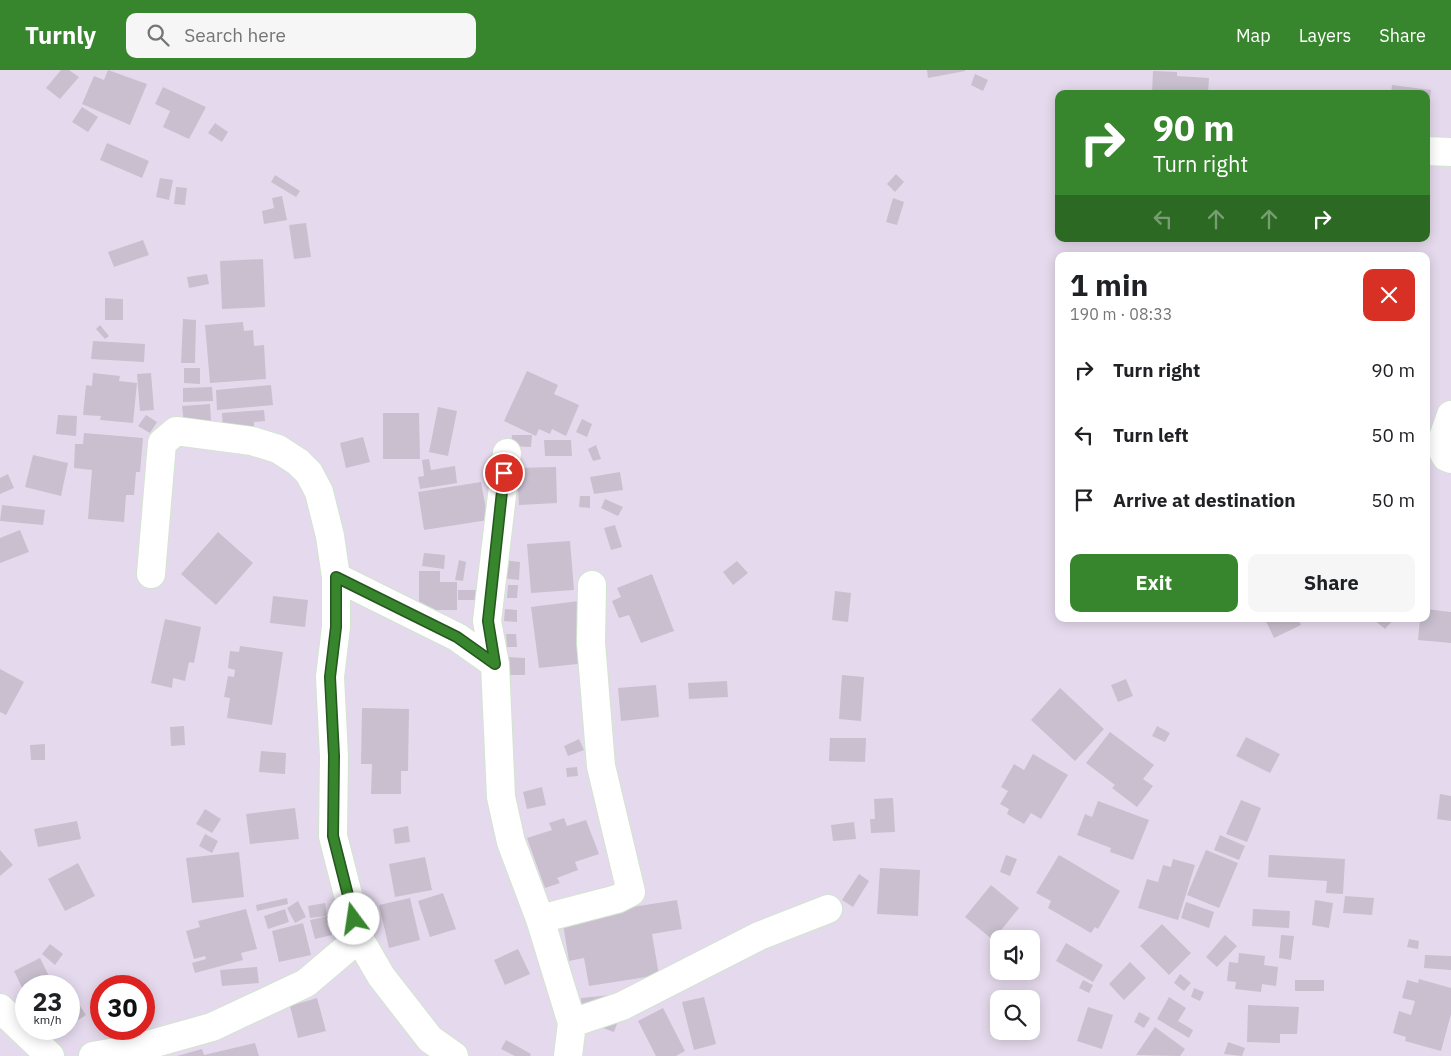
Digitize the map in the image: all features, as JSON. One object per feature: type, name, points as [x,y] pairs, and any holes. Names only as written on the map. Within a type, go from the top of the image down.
[{"type":"street","points":[[1430,151],[1451,152]]},
{"type":"street","points":[[1451,415],[1440,446],[1446,458],[1451,459]]},
{"type":"street","points":[[151,574],[162,443],[176,432],[252,441],[278,449],[298,462],[309,473],[319,492],[330,536],[336,577],[336,627],[330,677],[334,756],[333,836],[359,938],[380,976],[430,1039],[454,1056]]},
{"type":"street","points":[[507,453],[488,621],[495,664],[501,797],[511,842],[540,919],[572,1023],[568,1056]]},
{"type":"street","points":[[336,577],[457,637],[495,664]]},
{"type":"street","points":[[540,919],[618,899],[630,892],[601,766],[591,644],[592,585]]},
{"type":"street","points":[[572,1023],[622,1006],[759,936],[828,909]]},
{"type":"street","points":[[93,1056],[137,1048],[212,1027],[306,983],[359,938]]},
{"type":"street","points":[[0,1008],[50,1056]]},
{"type":"building","points":[[61,70],[69,70],[79,77],[60,99],[46,88]]},
{"type":"building","points":[[108,70],[147,84],[130,125],[82,104],[94,76],[104,80]]},
{"type":"building","points":[[927,70],[965,70],[965,71],[928,78]]},
{"type":"building","points":[[1153,71],[1177,72],[1177,76],[1209,78],[1208,90],[1152,90]]},
{"type":"building","points":[[975,74],[988,80],[983,91],[971,85]]},
{"type":"building","points":[[1392,85],[1431,90],[1430,99],[1430,90],[1391,90]]},
{"type":"building","points":[[163,87],[206,107],[189,139],[163,127],[170,111],[155,104]]},
{"type":"building","points":[[82,107],[98,117],[88,132],[72,122]]},
{"type":"building","points":[[215,123],[228,132],[222,142],[208,133]]},
{"type":"building","points":[[107,143],[149,161],[142,178],[100,160]]},
{"type":"building","points":[[896,174],[904,182],[895,192],[887,184]]},
{"type":"building","points":[[275,175],[300,191],[296,197],[271,182]]},
{"type":"building","points":[[160,178],[173,180],[169,200],[156,197]]},
{"type":"building","points":[[176,187],[187,188],[185,205],[174,204]]},
{"type":"building","points":[[282,196],[287,220],[264,224],[262,211],[274,208],[272,198]]},
{"type":"building","points":[[893,198],[904,202],[897,225],[886,222]]},
{"type":"building","points":[[306,223],[311,257],[294,259],[289,225]]},
{"type":"building","points":[[143,240],[149,255],[114,267],[108,252]]},
{"type":"building","points":[[263,259],[265,307],[222,309],[220,261]]},
{"type":"building","points":[[207,274],[209,284],[189,288],[187,277]]},
{"type":"building","points":[[105,298],[123,299],[123,320],[105,320]]},
{"type":"building","points":[[183,319],[196,320],[195,363],[181,363]]},
{"type":"building","points":[[243,322],[244,331],[253,330],[254,346],[264,345],[266,379],[210,383],[205,325]]},
{"type":"building","points":[[100,325],[109,336],[105,339],[96,329]]},
{"type":"building","points":[[93,341],[145,344],[144,362],[91,359]]},
{"type":"building","points":[[184,368],[200,368],[200,384],[184,383]]},
{"type":"building","points":[[527,371],[558,385],[554,394],[579,405],[566,436],[552,429],[550,434],[539,429],[536,436],[504,421]]},
{"type":"building","points":[[93,373],[120,376],[119,381],[137,383],[133,423],[100,420],[101,416],[83,415],[86,385],[92,386]]},
{"type":"building","points":[[151,373],[154,410],[140,411],[137,374]]},
{"type":"building","points":[[271,385],[273,405],[217,410],[216,390]]},
{"type":"building","points":[[212,387],[213,401],[183,402],[183,388]]},
{"type":"building","points":[[210,404],[211,421],[184,423],[182,406]]},
{"type":"building","points":[[438,407],[457,411],[448,456],[429,452]]},
{"type":"building","points":[[264,410],[265,421],[254,422],[254,428],[223,431],[222,413]]},
{"type":"building","points":[[383,413],[419,413],[420,459],[383,459]]},
{"type":"building","points":[[58,415],[77,416],[76,436],[56,434]]},
{"type":"building","points":[[146,415],[157,422],[150,433],[138,426]]},
{"type":"building","points":[[582,419],[592,424],[587,437],[576,432]]},
{"type":"building","points":[[84,433],[143,438],[140,472],[136,472],[134,495],[126,495],[124,522],[88,519],[92,470],[74,468],[75,444],[83,444]]},
{"type":"building","points":[[512,435],[532,435],[531,447],[511,446]]},
{"type":"building","points":[[363,437],[370,462],[346,468],[340,443]]},
{"type":"building","points":[[544,440],[571,440],[572,456],[545,456]]},
{"type":"building","points":[[596,445],[601,459],[593,461],[588,449]]},
{"type":"building","points":[[33,455],[68,463],[61,496],[25,487]]},
{"type":"building","points":[[429,459],[431,470],[455,466],[457,483],[420,489],[418,477],[424,476],[422,460]]},
{"type":"building","points":[[556,467],[557,503],[519,505],[517,468]]},
{"type":"building","points":[[620,472],[623,490],[594,494],[590,477]]},
{"type":"building","points":[[8,474],[14,488],[0,494],[0,478]]},
{"type":"building","points":[[481,482],[488,520],[424,530],[418,492]]},
{"type":"building","points":[[580,496],[590,496],[590,508],[579,507]]},
{"type":"building","points":[[605,499],[623,507],[618,516],[601,508]]},
{"type":"building","points":[[2,505],[45,510],[43,525],[0,521]]},
{"type":"building","points":[[615,525],[622,547],[611,550],[604,528]]},
{"type":"building","points":[[20,530],[29,552],[0,563],[0,538]]},
{"type":"building","points":[[218,532],[253,563],[216,605],[181,574]]},
{"type":"building","points":[[570,541],[574,590],[531,593],[527,544]]},
{"type":"building","points":[[424,553],[445,555],[444,569],[422,566]]},
{"type":"building","points":[[459,560],[466,562],[463,581],[455,580]]},
{"type":"building","points":[[504,560],[520,562],[519,580],[502,578]]},
{"type":"building","points":[[737,561],[748,573],[733,585],[723,572]]},
{"type":"building","points":[[419,571],[440,571],[440,582],[457,582],[457,610],[419,610]]},
{"type":"building","points":[[652,574],[674,631],[641,643],[629,615],[619,618],[612,601],[621,597],[617,588]]},
{"type":"building","points":[[508,585],[518,585],[517,598],[507,598]]},
{"type":"building","points":[[458,590],[485,590],[485,600],[458,600]]},
{"type":"building","points":[[835,591],[851,593],[848,622],[832,620]]},
{"type":"building","points":[[273,596],[308,600],[305,627],[270,623]]},
{"type":"building","points":[[579,601],[587,663],[539,668],[531,607]]},
{"type":"building","points":[[505,609],[517,610],[517,622],[504,621]]},
{"type":"building","points":[[1430,609],[1451,612],[1451,643],[1418,640],[1420,622],[1430,622]]},
{"type":"building","points":[[165,619],[201,627],[194,663],[189,662],[185,681],[173,678],[172,688],[151,683]]},
{"type":"building","points":[[1266,622],[1300,622],[1301,625],[1274,638]]},
{"type":"building","points":[[1377,622],[1391,622],[1385,629]]},
{"type":"building","points":[[506,634],[516,634],[517,647],[507,647]]},
{"type":"building","points":[[240,646],[283,652],[272,725],[227,718],[230,698],[224,697],[228,676],[234,677],[235,670],[228,668],[230,651],[239,652]]},
{"type":"building","points":[[507,657],[525,658],[525,675],[507,675]]},
{"type":"building","points":[[0,669],[24,682],[6,715],[0,712]]},
{"type":"building","points":[[842,675],[864,677],[861,721],[839,719]]},
{"type":"building","points":[[1126,679],[1133,696],[1118,702],[1111,685]]},
{"type":"building","points":[[727,681],[728,697],[689,699],[688,683]]},
{"type":"building","points":[[656,685],[659,717],[621,721],[618,688]]},
{"type":"building","points":[[1060,688],[1104,729],[1075,761],[1031,720]]},
{"type":"building","points":[[362,708],[409,709],[408,771],[401,771],[401,794],[371,794],[372,764],[361,764]]},
{"type":"building","points":[[184,726],[185,745],[171,746],[170,727]]},
{"type":"building","points":[[1157,726],[1170,733],[1165,742],[1152,736]]},
{"type":"building","points":[[1110,732],[1154,765],[1143,779],[1153,786],[1137,807],[1112,788],[1115,785],[1086,763]]},
{"type":"building","points":[[1246,737],[1280,754],[1270,773],[1236,756]]},
{"type":"building","points":[[830,738],[866,738],[865,762],[829,761]]},
{"type":"building","points":[[579,739],[584,750],[568,756],[564,746]]},
{"type":"building","points":[[45,744],[45,760],[31,760],[30,745]]},
{"type":"building","points":[[261,751],[286,753],[285,774],[259,772]]},
{"type":"building","points":[[1033,754],[1068,775],[1041,819],[1031,813],[1024,824],[1007,814],[1009,809],[1000,804],[1008,791],[1001,787],[1014,764],[1024,770]]},
{"type":"building","points":[[577,767],[578,776],[567,777],[566,768]]},
{"type":"building","points":[[542,787],[546,805],[527,809],[523,792]]},
{"type":"building","points":[[1440,794],[1451,796],[1451,821],[1437,819]]},
{"type":"building","points":[[893,798],[895,832],[871,833],[870,819],[875,819],[874,799]]},
{"type":"building","points":[[1241,800],[1261,808],[1247,842],[1226,834]]},
{"type":"building","points":[[1098,801],[1149,820],[1133,860],[1110,852],[1111,848],[1077,835],[1085,814],[1092,817]]},
{"type":"building","points":[[295,808],[299,839],[250,844],[246,814]]},
{"type":"building","points":[[205,809],[221,819],[212,833],[196,824]]},
{"type":"building","points":[[564,818],[567,826],[586,820],[599,854],[575,862],[578,870],[557,878],[560,883],[545,888],[527,838],[552,830],[549,823]]},
{"type":"building","points":[[77,821],[81,839],[38,847],[34,829]]},
{"type":"building","points":[[854,822],[856,839],[833,841],[831,825]]},
{"type":"building","points":[[408,826],[410,842],[395,844],[393,829]]},
{"type":"building","points":[[205,834],[218,841],[212,853],[199,846]]},
{"type":"building","points":[[1220,835],[1245,846],[1239,860],[1214,850]]},
{"type":"building","points":[[0,850],[13,865],[0,876]]},
{"type":"building","points":[[1206,850],[1238,863],[1219,908],[1187,895]]},
{"type":"building","points":[[239,852],[244,897],[192,903],[186,858]]},
{"type":"building","points":[[1006,855],[1017,859],[1010,876],[1000,872]]},
{"type":"building","points":[[1059,855],[1120,891],[1098,929],[1095,927],[1091,933],[1048,908],[1051,901],[1036,893]]},
{"type":"building","points":[[1269,855],[1345,859],[1343,894],[1326,893],[1327,881],[1268,877]]},
{"type":"building","points":[[425,857],[432,890],[395,897],[389,864]]},
{"type":"building","points":[[1173,859],[1195,865],[1178,920],[1138,908],[1147,879],[1158,882],[1163,865],[1171,867]]},
{"type":"building","points":[[78,863],[95,896],[65,911],[48,879]]},
{"type":"building","points":[[880,868],[920,870],[918,916],[877,914]]},
{"type":"building","points":[[859,874],[869,881],[853,907],[842,900]]},
{"type":"building","points":[[991,885],[1019,908],[1001,930],[990,930],[990,938],[965,917]]},
{"type":"building","points":[[443,893],[456,929],[430,937],[418,901]]},
{"type":"building","points":[[1345,896],[1374,898],[1372,915],[1343,913]]},
{"type":"building","points":[[287,898],[288,904],[257,911],[256,905]]},
{"type":"building","points":[[410,898],[420,940],[389,948],[379,905]]},
{"type":"building","points":[[677,900],[682,929],[652,934],[659,975],[589,986],[584,958],[569,961],[562,918]]},
{"type":"building","points":[[1315,900],[1333,903],[1329,928],[1312,925]]},
{"type":"building","points":[[298,901],[306,917],[295,923],[287,908]]},
{"type":"building","points":[[1186,902],[1214,912],[1209,928],[1181,918]]},
{"type":"building","points":[[325,903],[327,916],[310,918],[308,906]]},
{"type":"building","points":[[246,909],[257,949],[241,953],[243,960],[195,973],[192,963],[206,959],[205,956],[194,959],[186,931],[200,927],[198,921]]},
{"type":"building","points":[[285,909],[289,922],[268,929],[264,916]]},
{"type":"building","points":[[1253,909],[1290,911],[1289,928],[1252,926]]},
{"type":"building","points":[[328,916],[332,935],[315,939],[310,920]]},
{"type":"building","points":[[303,923],[311,955],[279,962],[272,931]]},
{"type":"building","points":[[1162,924],[1191,953],[1169,975],[1140,946]]},
{"type":"building","points":[[1225,935],[1237,946],[1217,967],[1206,957]]},
{"type":"building","points":[[1281,935],[1294,936],[1291,960],[1279,958]]},
{"type":"building","points":[[1409,939],[1419,941],[1418,949],[1407,947]]},
{"type":"building","points":[[1066,943],[1103,965],[1093,982],[1056,961]]},
{"type":"building","points":[[50,944],[63,954],[55,965],[42,954]]},
{"type":"building","points":[[518,949],[530,974],[505,985],[494,960]]},
{"type":"building","points":[[1239,953],[1265,956],[1264,965],[1278,967],[1276,986],[1262,984],[1261,992],[1235,989],[1236,982],[1227,981],[1229,962],[1238,963]]},
{"type":"building","points":[[1425,955],[1451,956],[1451,970],[1424,968]]},
{"type":"building","points":[[40,958],[48,975],[16,975],[14,971]]},
{"type":"building","points":[[1130,962],[1146,978],[1124,1000],[1109,984]]},
{"type":"building","points":[[257,967],[259,983],[222,986],[220,970]]},
{"type":"building","points":[[1180,974],[1191,983],[1184,991],[1174,983]]},
{"type":"building","points":[[1419,979],[1451,988],[1451,1014],[1441,1051],[1405,1041],[1406,1037],[1393,1033],[1399,1011],[1411,1015],[1415,1001],[1402,998],[1407,980],[1418,983]]},
{"type":"building","points":[[1083,980],[1093,985],[1089,993],[1079,988]]},
{"type":"building","points":[[1295,980],[1324,980],[1324,991],[1295,991]]},
{"type":"building","points":[[1194,988],[1204,992],[1200,1001],[1191,997]]},
{"type":"building","points":[[612,995],[613,1006],[582,1009],[581,998]]},
{"type":"building","points":[[704,997],[716,1044],[694,1050],[682,1002]]},
{"type":"building","points":[[1169,997],[1186,1008],[1178,1021],[1193,1030],[1189,1038],[1157,1019]]},
{"type":"building","points":[[317,998],[326,1031],[298,1038],[290,1006]]},
{"type":"building","points":[[1248,1005],[1299,1007],[1297,1034],[1280,1034],[1280,1043],[1247,1042]]},
{"type":"building","points":[[80,1006],[86,1015],[80,1019]]},
{"type":"building","points":[[1088,1007],[1113,1015],[1102,1049],[1077,1041]]},
{"type":"building","points":[[663,1008],[685,1051],[676,1056],[656,1056],[638,1021]]},
{"type":"building","points":[[1139,1012],[1150,1018],[1144,1028],[1134,1022]]},
{"type":"building","points":[[618,1021],[614,1032],[600,1027]]},
{"type":"building","points":[[1155,1027],[1185,1049],[1180,1056],[1136,1055]]},
{"type":"building","points":[[506,1040],[531,1054],[530,1056],[515,1056],[501,1049]]},
{"type":"building","points":[[1228,1042],[1245,1048],[1242,1056],[1224,1054]]},
{"type":"building","points":[[255,1043],[259,1056],[177,1056],[202,1049],[204,1055]]},
{"type":"route","points":[[354,919],[333,836],[334,756],[330,677],[336,627],[336,577],[419,620],[457,637],[478,650],[495,664],[488,621],[504,473]]}]
